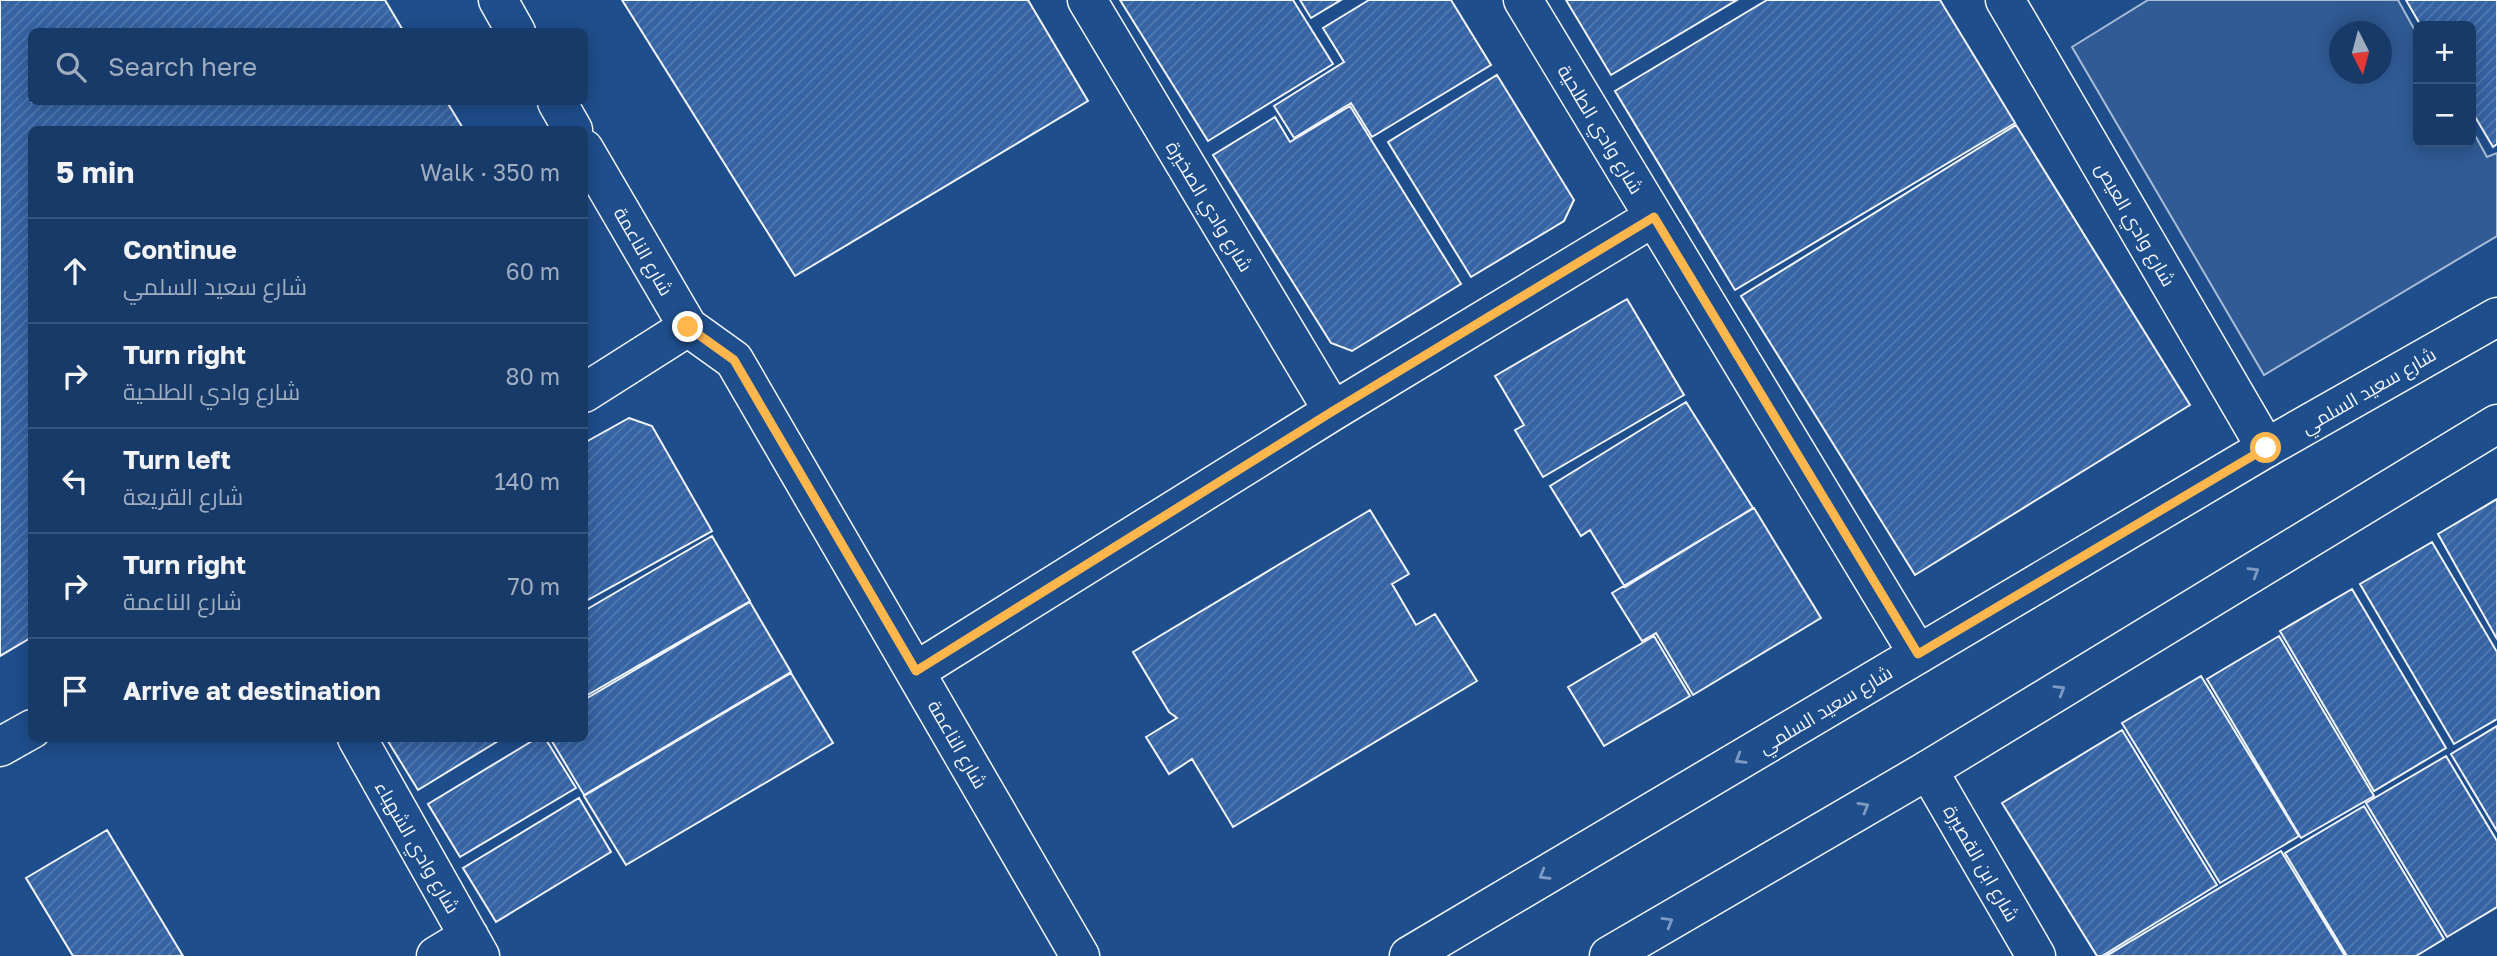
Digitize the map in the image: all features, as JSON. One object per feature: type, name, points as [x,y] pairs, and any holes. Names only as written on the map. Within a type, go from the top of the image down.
[{"type":"street","points":[[498,0],[514,28]]},
{"type":"street","name":"شارع وادي الصخيرة","points":[[1087,0],[1333,411]]},
{"type":"street","name":"شارع وادي الطلحية","points":[[1523,0],[1918,654]]},
{"type":"street","name":"شارع وادي العيص","points":[[2011,2],[2266,448]]},
{"type":"street","points":[[559,105],[571,126]]},
{"type":"street","name":"شارع الناعمة","points":[[588,156],[688,327],[734,360],[1080,956]]},
{"type":"street","points":[[916,671],[1333,411],[1654,217]]},
{"type":"street","name":"شارع سعيد السلمي","points":[[1409,956],[2266,448],[2497,317]]},
{"type":"street","points":[[588,390],[688,327]]},
{"type":"street","points":[[1609,956],[1928,770],[2497,424]]},
{"type":"street","points":[[0,747],[28,731]]},
{"type":"street","name":"شارع وادي الشهباء","points":[[358,742],[475,946]]},
{"type":"street","name":"شارع ابن القصيرة","points":[[1928,770],[2036,956]]},
{"type":"street","points":[[436,956],[475,946]]},
{"type":"shaded area","points":[[2148,0],[2398,0],[2413,27],[2413,147],[2476,147],[2476,137],[2487,157],[2497,153],[2497,236],[2264,375],[2072,47]]},
{"type":"building","points":[[0,0],[385,0],[402,28],[28,28],[28,105],[449,105],[462,126],[28,126],[28,639],[0,656]]},
{"type":"building","points":[[622,0],[1028,0],[1088,101],[795,276]]},
{"type":"building","points":[[1120,0],[1293,0],[1333,64],[1208,141]]},
{"type":"building","points":[[1300,0],[1341,0],[1311,18]]},
{"type":"building","points":[[1369,0],[1451,0],[1491,65],[1372,137],[1351,103],[1294,138],[1274,106],[1344,62],[1323,28]]},
{"type":"building","points":[[1566,0],[1737,0],[1611,75]]},
{"type":"building","points":[[1767,0],[1940,0],[2015,123],[1735,290],[1615,91]]},
{"type":"building","points":[[2406,0],[2497,0],[2497,144],[2493,147],[2476,118],[2476,21],[2418,21]]},
{"type":"building","points":[[1497,75],[1574,200],[1564,221],[1471,277],[1388,142]]},
{"type":"building","points":[[1350,106],[1461,284],[1352,351],[1331,343],[1213,155],[1275,117],[1290,142]]},
{"type":"building","points":[[2016,125],[2190,405],[1915,575],[1741,296]]},
{"type":"building","points":[[1627,299],[1684,395],[1543,477],[1515,430],[1524,425],[1495,376]]},
{"type":"building","points":[[1686,402],[1753,508],[1625,587],[1590,530],[1581,536],[1550,486]]},
{"type":"building","points":[[629,418],[652,426],[712,531],[588,600],[588,441]]},
{"type":"building","points":[[2497,499],[2497,639],[2438,534]]},
{"type":"building","points":[[1754,508],[1821,618],[1693,695],[1656,633],[1642,641],[1612,593]]},
{"type":"building","points":[[1370,510],[1409,574],[1392,584],[1416,625],[1435,614],[1477,681],[1233,827],[1192,759],[1169,774],[1146,737],[1177,718],[1169,712],[1133,652]]},
{"type":"building","points":[[712,536],[750,601],[588,695],[588,609]]},
{"type":"building","points":[[2432,542],[2497,652],[2497,719],[2454,744],[2360,584]]},
{"type":"building","points":[[2352,589],[2446,748],[2374,791],[2280,631]]},
{"type":"building","points":[[750,602],[791,672],[584,795],[552,742],[588,742],[588,698]]},
{"type":"building","points":[[1654,636],[1690,696],[1604,746],[1568,687]]},
{"type":"building","points":[[2279,636],[2374,796],[2301,838],[2207,679]]},
{"type":"building","points":[[791,673],[833,743],[626,865],[584,796]]},
{"type":"building","points":[[2201,676],[2299,836],[2220,883],[2122,723]]},
{"type":"building","points":[[2497,726],[2497,831],[2451,754]]},
{"type":"building","points":[[2122,730],[2217,885],[2102,956],[2097,956],[2002,803]]},
{"type":"building","points":[[388,742],[496,742],[418,790]]},
{"type":"building","points":[[530,742],[547,742],[576,788],[460,857],[428,804]]},
{"type":"building","points":[[2446,756],[2497,841],[2497,907],[2447,937],[2366,803]]},
{"type":"building","points":[[579,798],[611,852],[496,922],[463,868]]},
{"type":"building","points":[[2364,806],[2444,939],[2416,956],[2347,956],[2285,853]]},
{"type":"building","points":[[107,830],[183,956],[73,956],[26,878]]},
{"type":"building","points":[[2281,851],[2345,956],[2106,956]]},
{"type":"route","points":[[688,327],[734,360],[916,671],[1333,411],[1654,217],[1918,654],[2266,448]]}]
